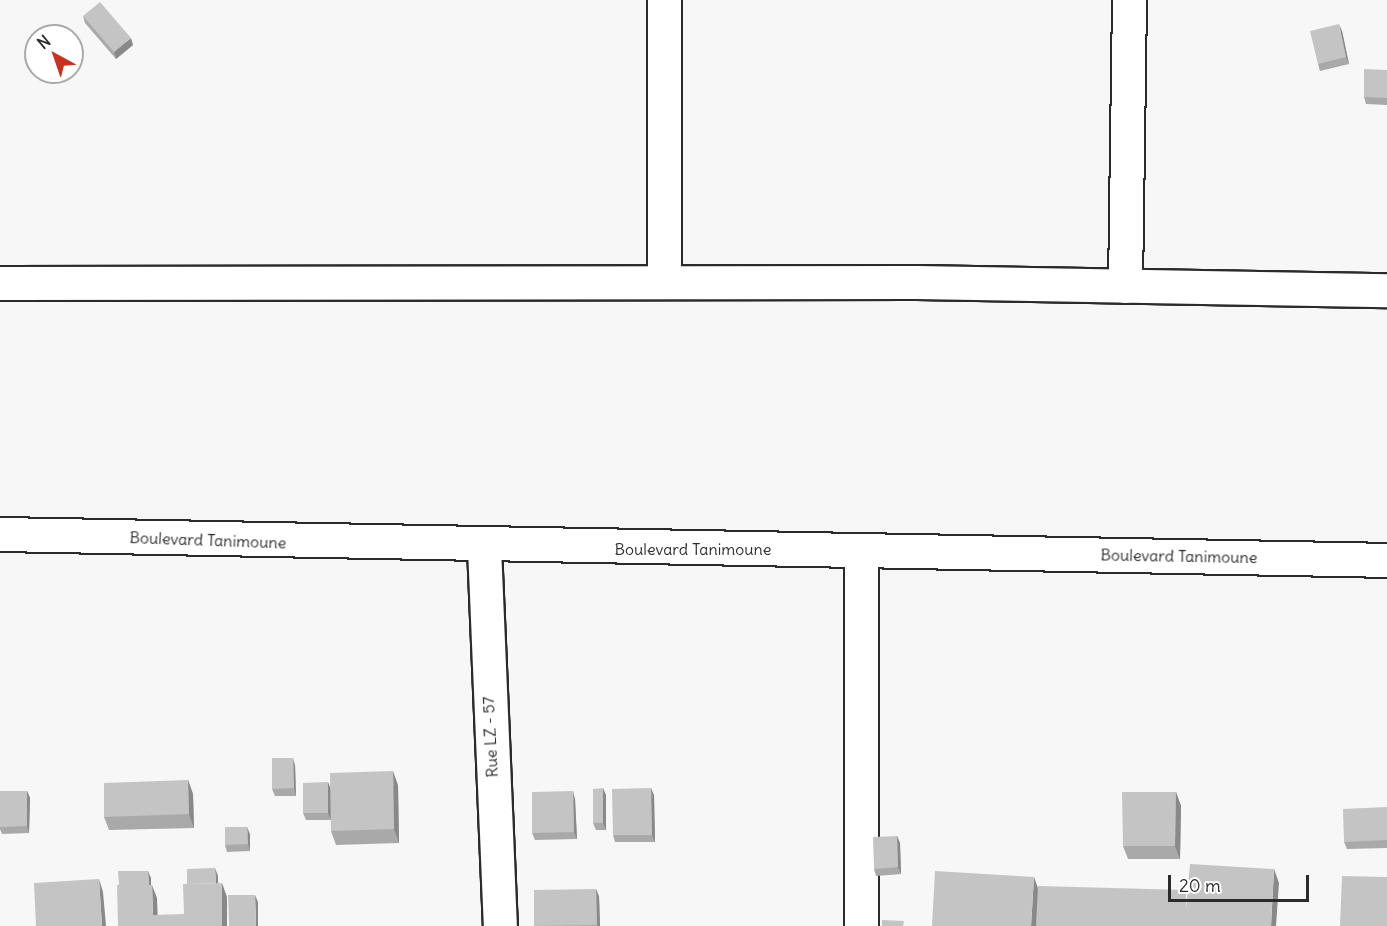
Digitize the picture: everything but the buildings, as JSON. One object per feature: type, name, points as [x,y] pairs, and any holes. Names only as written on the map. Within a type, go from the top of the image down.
[{"type":"main road","points":[[664,0],[664,282]]},
{"type":"main road","points":[[1125,286],[1130,0]]},
{"type":"main road","points":[[0,283],[664,282],[1387,290]]},
{"type":"main road","name":"Boulevard Tanimoune","points":[[0,534],[484,547],[861,550],[1387,560]]},
{"type":"main road","name":"Rue LZ - 57","points":[[484,547],[500,926]]},
{"type":"main road","points":[[861,550],[861,926]]}]
